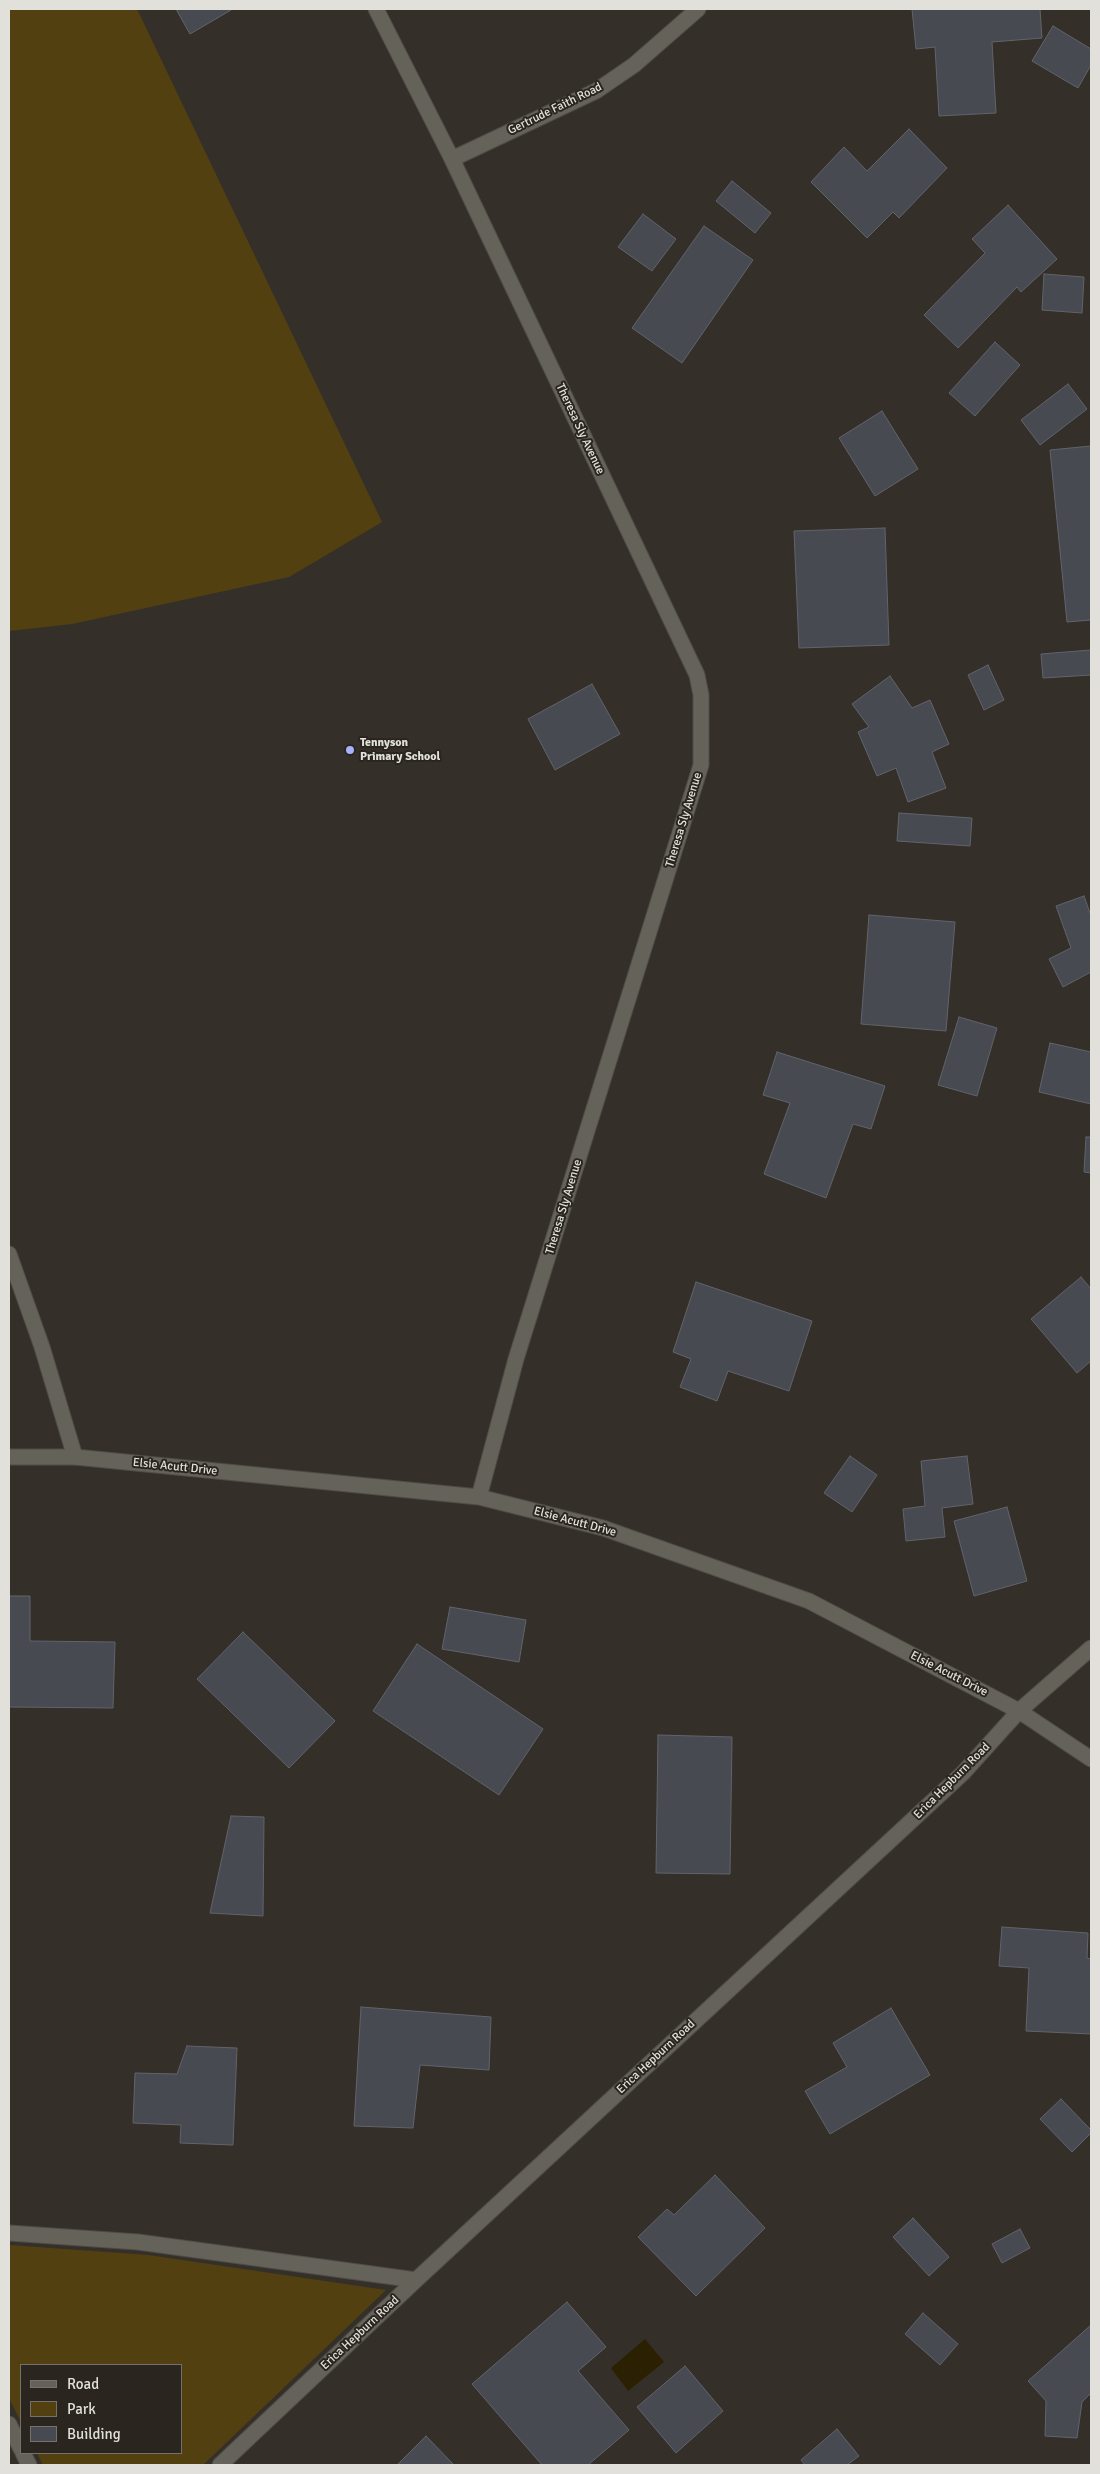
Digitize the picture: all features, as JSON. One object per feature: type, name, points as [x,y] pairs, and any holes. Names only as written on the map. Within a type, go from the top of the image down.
[{"type":"street","name":"Theresa Sly Avenue","points":[[376,9],[452,159],[697,675],[701,695],[703,728],[701,765],[516,1359],[479,1497]]},
{"type":"street","name":"Gertrude Faith Road","points":[[452,159],[596,91],[634,65],[698,9]]},
{"type":"street","points":[[9,1254],[42,1347],[75,1457]]},
{"type":"street","name":"Elsie Acutt Drive","points":[[9,1457],[75,1457],[479,1497],[603,1528],[809,1601],[1019,1711],[1091,1760]]},
{"type":"street","name":"Erica Hepburn Road","points":[[220,2465],[416,2280],[963,1773],[1019,1711],[1091,1648]]},
{"type":"street","points":[[9,2233],[138,2242],[416,2280]]},
{"type":"street","points":[[9,2424],[20,2447]]},
{"type":"green space","points":[[9,9],[137,9],[382,522],[289,577],[72,624],[9,631]]},
{"type":"green space","points":[[9,2245],[148,2255],[386,2290],[203,2465],[43,2465],[38,2454],[182,2454],[182,2364],[20,2364],[20,2420],[9,2398]]},
{"type":"shaded area","points":[[645,2339],[664,2362],[628,2391],[611,2368]]},
{"type":"building","points":[[176,9],[230,9],[231,10],[190,34]]},
{"type":"building","points":[[912,9],[1040,9],[1042,38],[992,42],[996,113],[939,116],[935,47],[916,49]]},
{"type":"building","points":[[1053,26],[1091,49],[1091,65],[1078,88],[1032,61]]},
{"type":"building","points":[[909,129],[947,168],[899,218],[893,212],[867,238],[811,182],[844,147],[867,171]]},
{"type":"building","points":[[732,181],[771,213],[755,233],[716,201]]},
{"type":"building","points":[[1008,205],[1057,259],[1021,292],[1017,287],[958,348],[924,315],[985,253],[972,239]]},
{"type":"building","points":[[643,214],[676,239],[652,271],[618,247]]},
{"type":"building","points":[[704,226],[753,260],[682,363],[632,328]]},
{"type":"building","points":[[1044,274],[1084,277],[1082,313],[1042,310]]},
{"type":"building","points":[[995,342],[1020,365],[975,416],[949,393]]},
{"type":"building","points":[[1068,384],[1087,409],[1040,445],[1021,420]]},
{"type":"building","points":[[882,411],[918,469],[875,496],[839,438]]},
{"type":"building","points":[[1091,446],[1091,620],[1067,622],[1050,450]]},
{"type":"building","points":[[885,528],[889,645],[799,648],[794,531]]},
{"type":"building","points":[[1091,650],[1091,675],[1043,678],[1041,654]]},
{"type":"building","points":[[988,665],[1004,700],[984,710],[968,675]]},
{"type":"building","points":[[890,676],[912,708],[930,700],[949,744],[932,752],[946,788],[908,802],[896,768],[877,776],[858,732],[869,727],[852,704]]},
{"type":"building","points":[[592,684],[620,734],[555,770],[528,719]]},
{"type":"building","points":[[899,813],[972,818],[970,846],[897,841]]},
{"type":"building","points":[[1084,896],[1091,916],[1091,972],[1063,987],[1049,959],[1071,948],[1056,906]]},
{"type":"building","points":[[869,915],[955,922],[946,1031],[861,1024]]},
{"type":"building","points":[[959,1017],[997,1028],[977,1096],[938,1085]]},
{"type":"building","points":[[1050,1043],[1091,1052],[1091,1104],[1039,1092]]},
{"type":"building","points":[[777,1052],[885,1086],[871,1129],[853,1124],[826,1198],[764,1174],[790,1103],[763,1095]]},
{"type":"building","points":[[1086,1137],[1091,1137],[1091,1173],[1084,1172]]},
{"type":"building","points":[[1081,1277],[1091,1289],[1091,1361],[1077,1373],[1031,1319]]},
{"type":"building","points":[[696,1282],[812,1321],[789,1391],[728,1371],[717,1401],[680,1387],[691,1359],[673,1352]]},
{"type":"building","points":[[850,1456],[877,1475],[852,1512],[824,1493]]},
{"type":"building","points":[[967,1456],[973,1504],[942,1508],[945,1537],[906,1541],[903,1509],[925,1506],[921,1461]]},
{"type":"building","points":[[1007,1507],[1027,1581],[974,1596],[954,1521]]},
{"type":"building","points":[[9,1596],[30,1596],[30,1641],[115,1642],[113,1708],[9,1707]]},
{"type":"building","points":[[450,1607],[526,1620],[519,1662],[442,1649]]},
{"type":"building","points":[[243,1632],[335,1721],[289,1768],[197,1679]]},
{"type":"building","points":[[417,1644],[543,1729],[499,1795],[373,1711]]},
{"type":"building","points":[[658,1735],[732,1737],[730,1874],[656,1873]]},
{"type":"building","points":[[231,1816],[264,1817],[263,1916],[210,1913]]},
{"type":"building","points":[[1002,1927],[1088,1933],[1087,1958],[1091,1959],[1091,2034],[1026,2031],[1029,1968],[999,1966]]},
{"type":"building","points":[[361,2007],[491,2017],[489,2070],[420,2065],[413,2128],[354,2126]]},
{"type":"building","points":[[891,2008],[930,2075],[830,2134],[805,2091],[847,2067],[833,2043]]},
{"type":"building","points":[[187,2046],[237,2048],[233,2145],[180,2143],[181,2125],[133,2123],[135,2073],[177,2074]]},
{"type":"building","points":[[1061,2099],[1091,2130],[1091,2133],[1072,2152],[1040,2119]]},
{"type":"building","points":[[715,2175],[765,2228],[696,2296],[638,2237],[667,2209],[674,2215]]},
{"type":"building","points":[[913,2218],[949,2257],[929,2276],[893,2237]]},
{"type":"building","points":[[1020,2229],[1030,2248],[1002,2263],[992,2244]]},
{"type":"building","points":[[567,2302],[606,2347],[578,2371],[629,2430],[588,2465],[542,2465],[472,2384]]},
{"type":"building","points":[[923,2313],[958,2344],[940,2365],[905,2334]]},
{"type":"building","points":[[1091,2325],[1091,2393],[1082,2402],[1077,2438],[1045,2436],[1046,2401],[1028,2381]]},
{"type":"building","points":[[685,2366],[723,2411],[676,2453],[637,2407]]},
{"type":"building","points":[[837,2429],[859,2456],[847,2465],[805,2465],[801,2460]]},
{"type":"building","points":[[426,2436],[454,2465],[397,2465]]},
{"type":"place","name":"Tennyson Primary School","points":[[350,750]]}]
